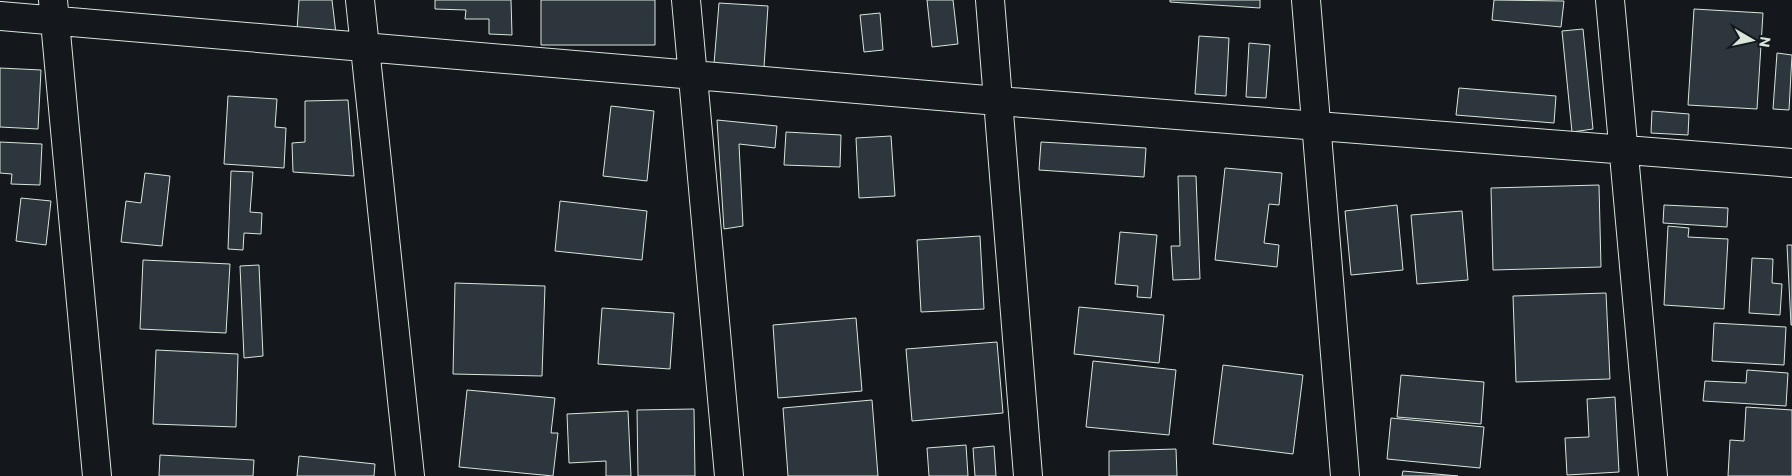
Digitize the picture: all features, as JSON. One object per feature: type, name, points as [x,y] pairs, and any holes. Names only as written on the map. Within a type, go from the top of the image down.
[{"type":"street","points":[[360,0],[410,476]]},
{"type":"street","points":[[686,0],[729,476]]},
{"type":"street","points":[[990,0],[1028,476]]},
{"type":"street","points":[[1306,0],[1344,476]]},
{"type":"street","points":[[1610,0],[1653,476]]},
{"type":"street","points":[[54,11],[96,476]]},
{"type":"street","points":[[0,16],[54,11],[364,47],[1316,126],[1792,163]]},
{"type":"building","points":[[299,0],[332,0],[336,34],[297,30]]},
{"type":"building","points":[[435,0],[511,0],[512,35],[489,34],[489,19],[465,19],[466,10],[435,9]]},
{"type":"building","points":[[541,0],[655,0],[655,45],[541,45]]},
{"type":"building","points":[[927,0],[953,0],[958,44],[932,47]]},
{"type":"building","points":[[1170,0],[1260,0],[1260,8],[1170,2]]},
{"type":"building","points":[[1494,0],[1564,1],[1561,27],[1492,20]]},
{"type":"building","points":[[719,3],[768,6],[764,67],[714,64]]},
{"type":"building","points":[[1694,9],[1763,13],[1757,109],[1688,105]]},
{"type":"building","points":[[880,13],[883,50],[864,52],[860,15]]},
{"type":"building","points":[[1583,29],[1593,129],[1572,132],[1562,31]]},
{"type":"building","points":[[1199,36],[1229,38],[1226,96],[1195,94]]},
{"type":"building","points":[[1249,43],[1270,45],[1266,98],[1246,97]]},
{"type":"building","points":[[1777,53],[1792,55],[1789,110],[1773,109]]},
{"type":"building","points":[[0,68],[41,70],[38,129],[0,127]]},
{"type":"building","points":[[1459,88],[1556,96],[1554,123],[1456,115]]},
{"type":"building","points":[[228,96],[277,99],[275,127],[286,128],[284,168],[224,164]]},
{"type":"building","points":[[348,100],[354,176],[293,172],[292,143],[305,142],[305,101]]},
{"type":"building","points":[[611,106],[654,111],[647,181],[603,176]]},
{"type":"building","points":[[1652,111],[1689,114],[1688,135],[1651,133]]},
{"type":"building","points":[[717,120],[777,126],[775,148],[739,144],[743,226],[724,229]]},
{"type":"building","points":[[786,132],[841,135],[840,167],[784,165]]},
{"type":"building","points":[[891,136],[895,196],[859,198],[856,138]]},
{"type":"building","points":[[0,142],[42,144],[40,185],[11,184],[12,174],[0,173]]},
{"type":"building","points":[[1041,142],[1146,148],[1144,177],[1039,170]]},
{"type":"building","points":[[1225,168],[1282,173],[1279,205],[1269,204],[1264,243],[1279,245],[1277,267],[1215,260]]},
{"type":"building","points":[[231,171],[253,172],[250,212],[262,213],[261,234],[244,233],[243,250],[228,249]]},
{"type":"building","points":[[145,173],[170,176],[162,246],[121,242],[126,201],[141,203]]},
{"type":"building","points":[[1178,176],[1196,176],[1200,279],[1173,280],[1171,246],[1180,246]]},
{"type":"building","points":[[1599,185],[1601,267],[1493,270],[1491,188]]},
{"type":"building","points":[[21,198],[51,201],[46,245],[16,241]]},
{"type":"building","points":[[560,201],[647,211],[642,260],[555,251]]},
{"type":"building","points":[[1397,205],[1403,270],[1351,275],[1345,211]]},
{"type":"building","points":[[1664,205],[1728,208],[1727,227],[1663,223]]},
{"type":"building","points":[[1462,211],[1468,280],[1417,284],[1411,215]]},
{"type":"building","points":[[1668,226],[1689,228],[1688,237],[1728,239],[1724,309],[1664,305]]},
{"type":"building","points":[[1120,232],[1157,235],[1151,298],[1137,297],[1138,286],[1115,284]]},
{"type":"building","points":[[980,236],[984,309],[921,312],[917,240]]},
{"type":"building","points":[[1787,245],[1792,245],[1792,325],[1791,325]]},
{"type":"building","points":[[1752,258],[1773,259],[1772,283],[1782,284],[1780,315],[1749,313]]},
{"type":"building","points":[[143,260],[230,264],[226,333],[140,329]]},
{"type":"building","points":[[259,265],[263,356],[244,358],[240,266]]},
{"type":"building","points":[[455,283],[545,286],[542,376],[453,374]]},
{"type":"building","points":[[1606,293],[1610,379],[1516,382],[1513,296]]},
{"type":"building","points":[[1079,307],[1164,315],[1159,363],[1074,354]]},
{"type":"building","points":[[602,308],[674,313],[670,369],[598,364]]},
{"type":"building","points":[[856,318],[862,391],[778,398],[773,325]]},
{"type":"building","points":[[1714,323],[1786,327],[1784,365],[1712,361]]},
{"type":"building","points":[[997,342],[1003,413],[912,421],[906,349]]},
{"type":"building","points":[[156,350],[238,354],[236,427],[153,424]]},
{"type":"building","points":[[1093,361],[1176,370],[1169,435],[1086,427]]},
{"type":"building","points":[[1223,365],[1303,375],[1293,454],[1213,444]]},
{"type":"building","points":[[1747,370],[1788,373],[1786,406],[1703,401],[1705,381],[1746,383]]},
{"type":"building","points":[[1401,375],[1484,382],[1481,424],[1397,417]]},
{"type":"building","points":[[467,390],[555,398],[551,433],[558,433],[553,476],[459,467]]},
{"type":"building","points":[[1615,397],[1619,472],[1567,475],[1565,438],[1589,437],[1587,399]]},
{"type":"building","points":[[872,400],[878,476],[788,476],[783,408]]},
{"type":"building","points":[[1746,407],[1792,410],[1792,476],[1728,476],[1730,440],[1744,441]]},
{"type":"building","points":[[694,409],[695,476],[638,476],[637,410]]},
{"type":"building","points":[[628,411],[631,476],[606,476],[606,461],[569,463],[567,414]]},
{"type":"building","points":[[1391,418],[1484,427],[1480,468],[1387,459]]},
{"type":"building","points":[[966,445],[968,476],[929,476],[927,448]]},
{"type":"building","points":[[994,446],[996,476],[975,476],[973,448]]},
{"type":"building","points":[[1176,449],[1177,476],[1109,476],[1109,451]]},
{"type":"building","points":[[160,455],[254,460],[253,476],[159,476]]},
{"type":"building","points":[[299,456],[375,464],[374,476],[297,476]]},
{"type":"building","points":[[1403,471],[1458,476],[1402,476]]}]
